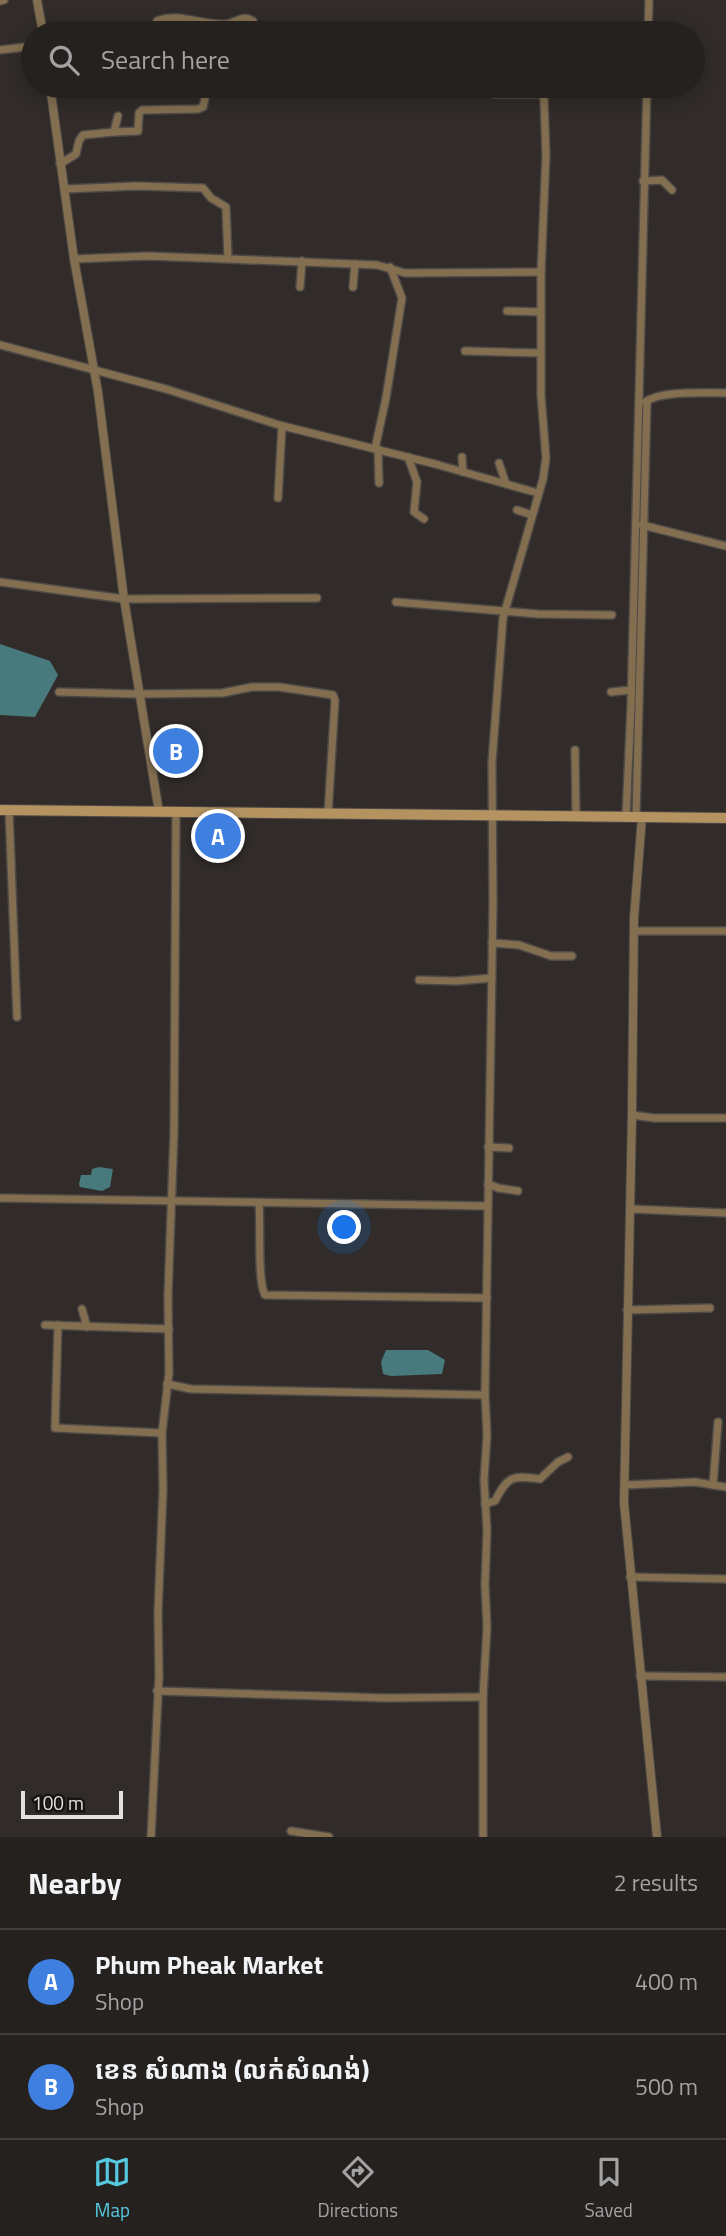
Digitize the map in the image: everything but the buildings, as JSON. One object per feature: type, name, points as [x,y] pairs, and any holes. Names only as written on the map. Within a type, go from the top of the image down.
[{"type":"main road","points":[[4,810],[726,818]]},
{"type":"street","points":[[37,0],[41,21]]},
{"type":"street","points":[[649,0],[649,21]]},
{"type":"street","points":[[158,21],[176,18],[202,21]]},
{"type":"street","points":[[235,21],[243,18],[253,21]]},
{"type":"street","points":[[0,50],[21,47]]},
{"type":"street","points":[[52,98],[138,694],[159,812]]},
{"type":"street","points":[[60,164],[76,154],[83,135],[138,131],[139,113],[142,110],[198,109],[202,107],[206,98]]},
{"type":"street","points":[[483,1837],[483,1697],[487,1637],[485,1395],[492,978],[492,762],[501,629],[543,480],[546,458],[541,353],[546,155],[543,98]]},
{"type":"street","points":[[647,98],[624,1503],[657,1837]]},
{"type":"street","points":[[114,132],[118,116]]},
{"type":"street","points":[[647,181],[665,182],[672,190]]},
{"type":"street","points":[[65,189],[136,186],[203,188],[211,198],[226,207],[228,259]]},
{"type":"street","points":[[74,258],[148,256],[302,261],[390,267],[405,273],[541,272]]},
{"type":"street","points":[[300,287],[302,261]]},
{"type":"street","points":[[353,287],[355,264]]},
{"type":"street","points":[[379,483],[377,449],[402,299],[390,267]]},
{"type":"street","points":[[507,311],[541,312]]},
{"type":"street","points":[[0,345],[166,389],[282,426],[538,493]]},
{"type":"street","points":[[465,351],[541,353]]},
{"type":"street","points":[[642,402],[671,392],[684,395],[726,393]]},
{"type":"street","points":[[278,498],[282,426]]},
{"type":"street","points":[[408,457],[417,482],[414,512],[424,519]]},
{"type":"street","points":[[462,457],[463,472]]},
{"type":"street","points":[[499,463],[506,484]]},
{"type":"street","points":[[517,510],[532,515]]},
{"type":"street","points":[[640,525],[726,547]]},
{"type":"street","points":[[635,817],[631,690],[640,525]]},
{"type":"street","points":[[0,582],[124,599],[317,598]]},
{"type":"street","points":[[396,602],[538,614],[612,615]]},
{"type":"street","points":[[59,692],[222,693],[252,687],[279,687],[333,695],[335,700],[328,814]]},
{"type":"street","points":[[611,692],[631,690]]},
{"type":"street","points":[[575,750],[576,816]]},
{"type":"street","points":[[4,810],[18,1017]]},
{"type":"street","points":[[152,1837],[163,1490],[162,1433],[167,1384],[174,1132],[176,812]]},
{"type":"street","points":[[634,931],[726,931]]},
{"type":"street","points":[[492,943],[519,945],[551,956],[572,956]]},
{"type":"street","points":[[419,980],[492,978]]},
{"type":"street","points":[[632,1115],[654,1118],[726,1118]]},
{"type":"street","points":[[488,1147],[509,1148]]},
{"type":"street","points":[[488,1184],[518,1191]]},
{"type":"street","points":[[0,1198],[488,1206]]},
{"type":"street","points":[[260,1203],[261,1278],[265,1296],[487,1297]]},
{"type":"street","points":[[630,1209],[726,1213]]},
{"type":"street","points":[[627,1310],[710,1308]]},
{"type":"street","points":[[82,1310],[88,1327]]},
{"type":"street","points":[[45,1325],[169,1329]]},
{"type":"street","points":[[58,1325],[55,1429],[162,1433]]},
{"type":"street","points":[[167,1384],[191,1389],[485,1395]]},
{"type":"street","points":[[713,1485],[718,1422]]},
{"type":"street","points":[[485,1504],[495,1501],[506,1481],[511,1478],[540,1479],[558,1462],[568,1457]]},
{"type":"street","points":[[625,1485],[672,1481],[726,1487]]},
{"type":"street","points":[[630,1577],[726,1579]]},
{"type":"street","points":[[640,1676],[726,1677]]},
{"type":"street","points":[[157,1691],[433,1699],[483,1697]]},
{"type":"street","points":[[291,1831],[329,1837]]},
{"type":"water","points":[[0,644],[50,661],[58,675],[35,717],[0,715]]},
{"type":"water","points":[[92,1169],[113,1169],[110,1187],[102,1191],[80,1187],[81,1175],[91,1175]]},
{"type":"water","points":[[386,1350],[428,1350],[445,1360],[442,1374],[383,1374],[381,1362]]},
{"type":"place","name":"ខេន សំណាង (លក់សំណង់)","points":[[176,751]]},
{"type":"place","name":"Phum Pheak Market","points":[[218,836]]}]
